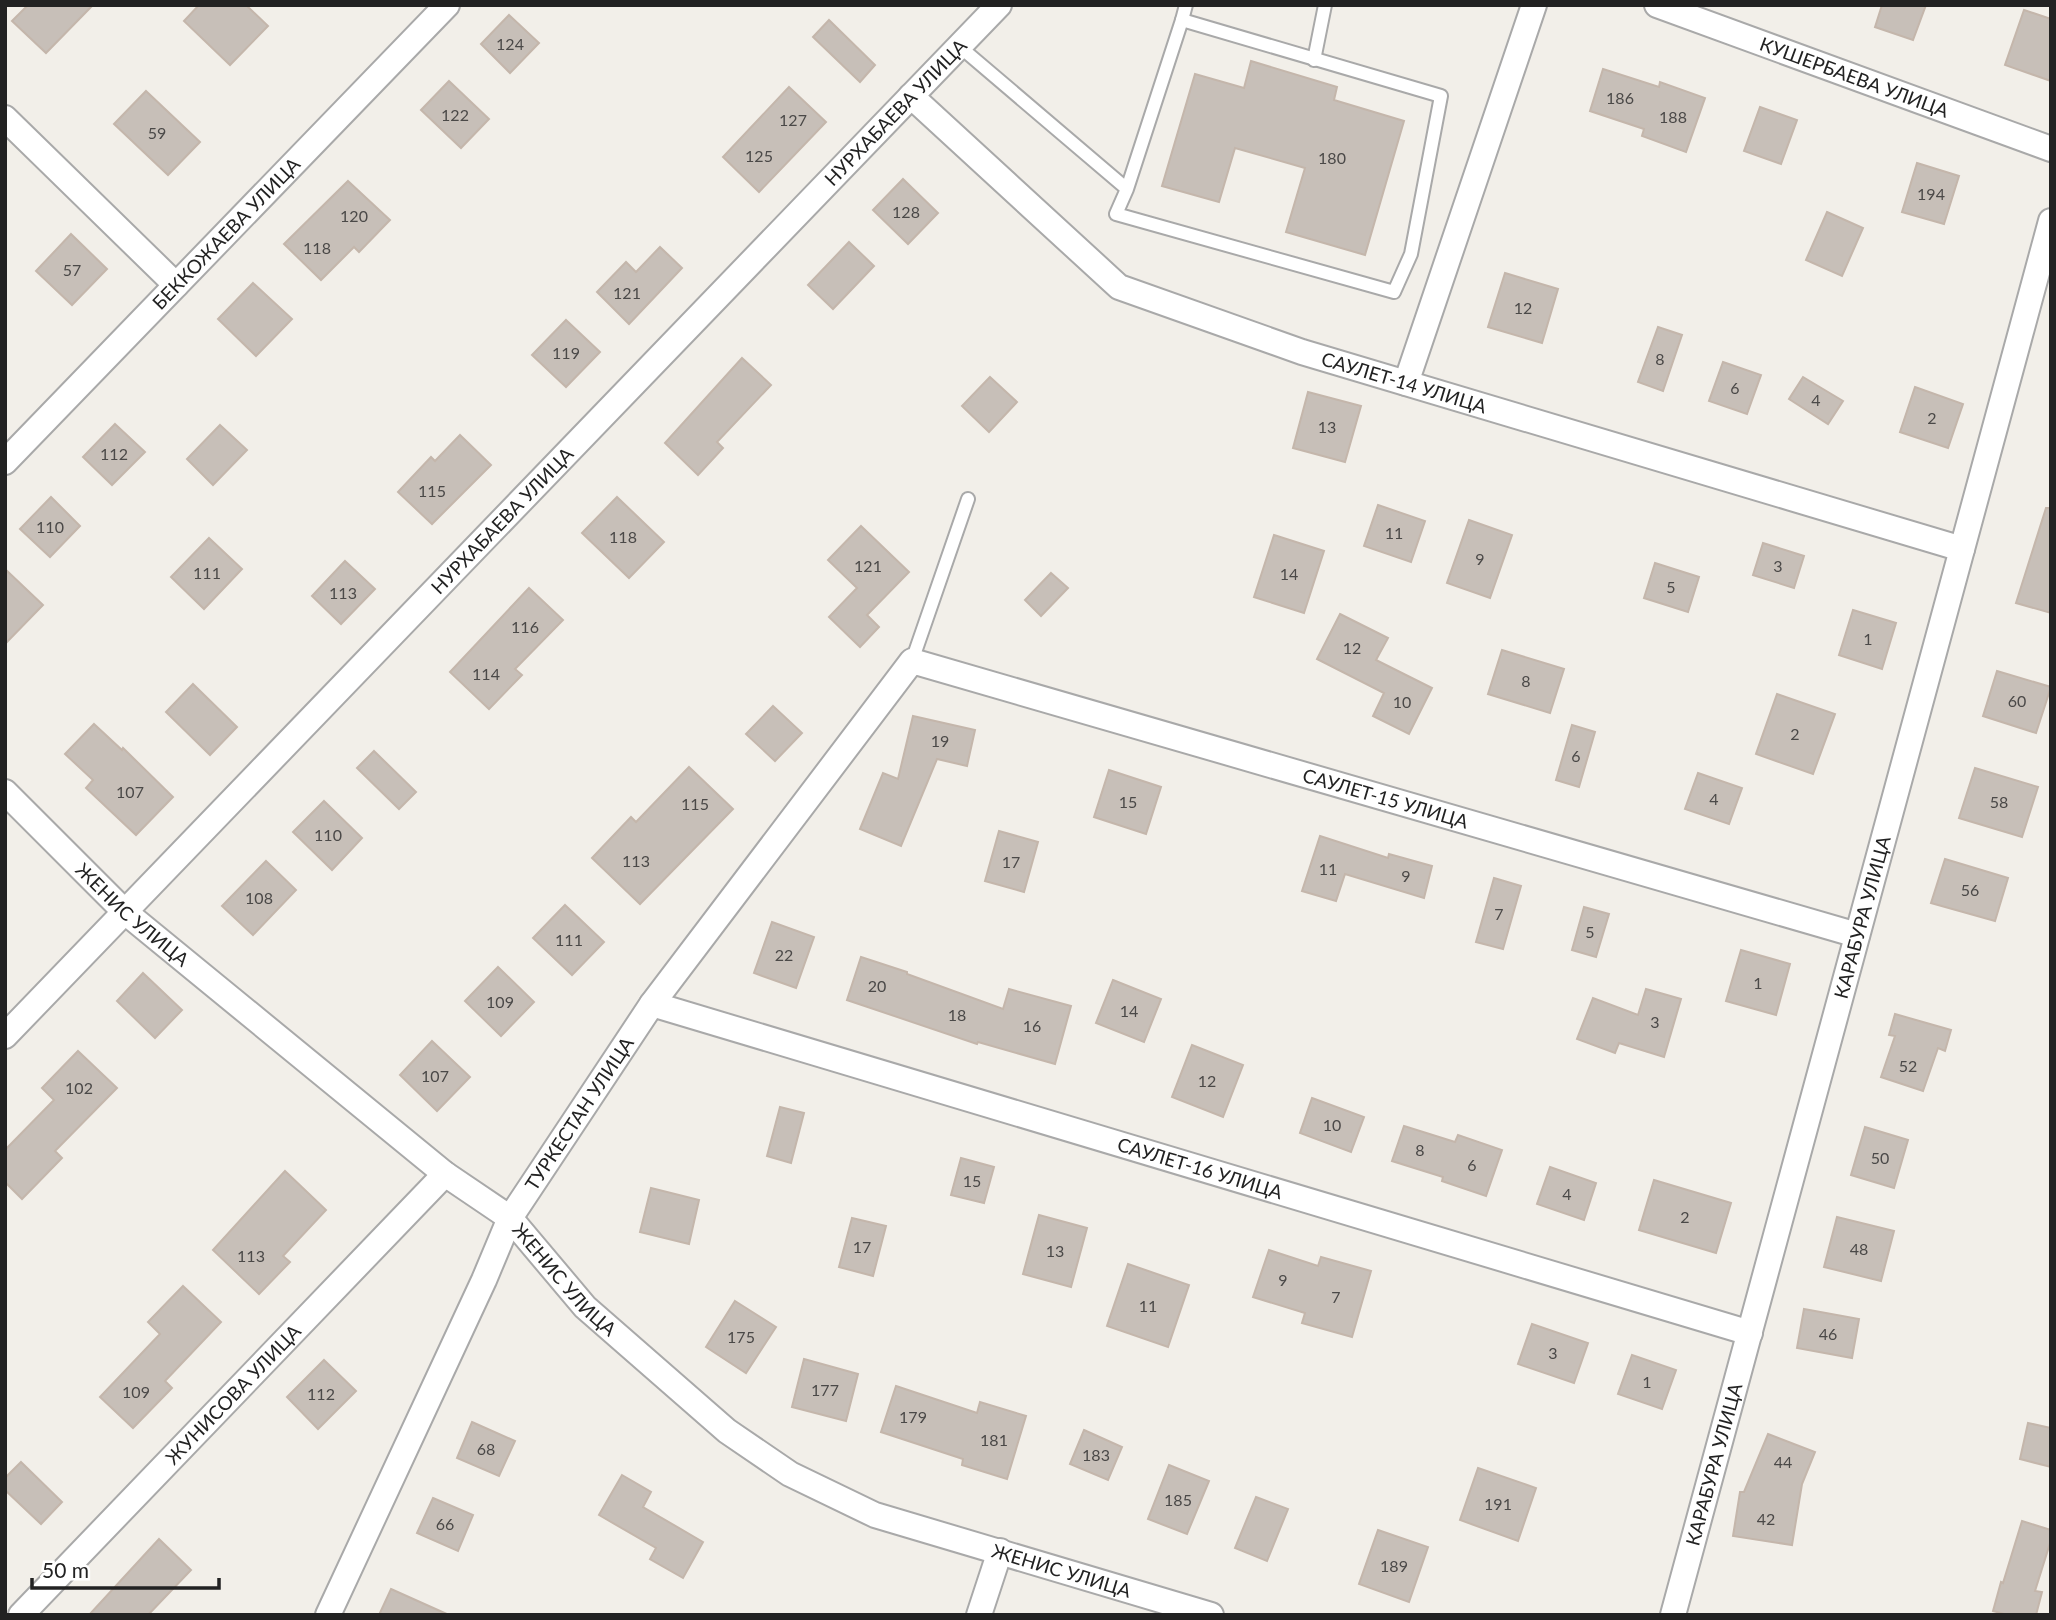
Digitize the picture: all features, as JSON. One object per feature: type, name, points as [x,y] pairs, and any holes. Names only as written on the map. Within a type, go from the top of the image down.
[{"type":"street","name":"БЕККОЖАЕВА УЛИЦА","points":[[5,462],[447,5]]},
{"type":"street","name":"НУРХАБАЕВА УЛИЦА","points":[[5,1036],[999,5]]},
{"type":"street","points":[[1406,383],[1534,5]]},
{"type":"street","name":"КУШЕРБАЕВА УЛИЦА","points":[[1657,5],[2051,149]]},
{"type":"street","name":"САУЛЕТ-14 УЛИЦА","points":[[911,96],[1119,287],[1302,352],[1962,549]]},
{"type":"street","points":[[5,118],[176,285]]},
{"type":"street","name":"КАРАБУРА УЛИЦА","points":[[1673,1615],[2051,221]]},
{"type":"street","name":"САУЛЕТ-15 УЛИЦА","points":[[912,661],[1857,935]]},
{"type":"street","name":"ТУРКЕСТАН УЛИЦА","points":[[328,1615],[484,1280],[510,1218],[652,1004],[912,661]]},
{"type":"street","name":"ЖЕНИС УЛИЦА","points":[[5,792],[125,912],[445,1174],[510,1218],[585,1307],[727,1431],[790,1474],[876,1516],[1211,1615]]},
{"type":"street","name":"САУЛЕТ-16 УЛИЦА","points":[[652,1004],[1750,1333]]},
{"type":"street","name":"ЖУНИСОВА УЛИЦА","points":[[21,1615],[445,1174]]},
{"type":"street","points":[[979,1615],[1000,1551]]},
{"type":"lane","points":[[1182,20],[1441,96],[1411,254],[1394,292],[1116,214],[1127,189],[1186,5]]},
{"type":"lane","points":[[1314,60],[1325,5]]},
{"type":"lane","points":[[960,46],[1127,189]]},
{"type":"lane","points":[[912,661],[968,499]]},
{"type":"building","points":[[28,5],[93,5],[46,53],[12,21]]},
{"type":"building","points":[[199,5],[246,5],[268,26],[230,65],[184,21]]},
{"type":"building","points":[[1882,5],[1926,5],[1913,40],[1875,27]]},
{"type":"building","points":[[2024,10],[2051,19],[2051,81],[2005,65]]},
{"type":"building","points":[[509,15],[539,43],[510,73],[481,44]]},
{"type":"building","points":[[829,20],[875,65],[860,82],[813,37]]},
{"type":"building","points":[[1251,61],[1337,87],[1334,100],[1404,121],[1365,255],[1286,232],[1305,168],[1235,148],[1219,202],[1162,186],[1195,74],[1244,88]]},
{"type":"building","points":[[1603,69],[1659,87],[1660,82],[1705,98],[1686,152],[1642,136],[1644,129],[1590,111]]},
{"type":"building","points":[[449,81],[489,119],[461,148],[421,110]]},
{"type":"building","points":[[789,87],[826,122],[759,192],[723,157]]},
{"type":"building","points":[[146,91],[200,142],[168,175],[114,124]]},
{"type":"building","points":[[1760,107],[1797,120],[1781,164],[1744,151]]},
{"type":"building","points":[[1917,163],[1959,176],[1944,224],[1902,212]]},
{"type":"building","points":[[903,179],[938,213],[908,244],[873,210]]},
{"type":"building","points":[[348,181],[390,220],[359,252],[354,247],[321,280],[284,244]]},
{"type":"building","points":[[1827,212],[1863,228],[1842,276],[1806,260]]},
{"type":"building","points":[[71,234],[107,269],[72,305],[36,271]]},
{"type":"building","points":[[849,242],[874,266],[833,309],[808,285]]},
{"type":"building","points":[[660,247],[682,268],[629,324],[597,292],[626,262],[636,272]]},
{"type":"building","points":[[1505,273],[1558,289],[1542,343],[1488,327]]},
{"type":"building","points":[[253,283],[292,319],[256,356],[218,319]]},
{"type":"building","points":[[566,320],[600,352],[566,387],[532,355]]},
{"type":"building","points":[[1658,327],[1682,335],[1663,391],[1638,382]]},
{"type":"building","points":[[742,358],[771,385],[717,442],[723,448],[698,475],[665,443]]},
{"type":"building","points":[[1723,362],[1761,375],[1747,414],[1709,401]]},
{"type":"building","points":[[990,377],[1017,402],[989,432],[962,406]]},
{"type":"building","points":[[1803,377],[1843,401],[1828,424],[1789,399]]},
{"type":"building","points":[[1915,387],[1963,404],[1948,448],[1900,432]]},
{"type":"building","points":[[1308,392],[1361,406],[1345,462],[1293,448]]},
{"type":"building","points":[[115,424],[145,452],[112,485],[83,457]]},
{"type":"building","points":[[220,425],[247,450],[213,485],[187,459]]},
{"type":"building","points":[[460,435],[491,465],[432,524],[398,492],[431,457],[435,461]]},
{"type":"building","points":[[51,497],[80,526],[50,557],[20,529]]},
{"type":"building","points":[[617,497],[664,542],[629,578],[582,533]]},
{"type":"building","points":[[1378,505],[1425,521],[1411,562],[1364,546]]},
{"type":"building","points":[[2046,508],[2051,508],[2051,613],[2016,603]]},
{"type":"building","points":[[1469,520],[1512,535],[1490,598],[1447,583]]},
{"type":"building","points":[[861,526],[909,572],[867,615],[879,627],[860,647],[829,617],[857,588],[828,560]]},
{"type":"building","points":[[1274,535],[1324,551],[1304,613],[1254,597]]},
{"type":"building","points":[[209,538],[242,569],[204,609],[171,577]]},
{"type":"building","points":[[1763,543],[1804,556],[1794,588],[1753,575]]},
{"type":"building","points":[[345,561],[375,589],[341,624],[312,596]]},
{"type":"building","points":[[1655,563],[1699,577],[1688,612],[1644,598]]},
{"type":"building","points":[[5,569],[43,605],[5,644]]},
{"type":"building","points":[[1051,573],[1068,588],[1041,616],[1025,600]]},
{"type":"building","points":[[529,588],[563,620],[515,669],[522,675],[489,709],[450,672]]},
{"type":"building","points":[[1853,610],[1896,623],[1882,669],[1839,655]]},
{"type":"building","points":[[1340,614],[1388,638],[1376,660],[1432,688],[1409,734],[1373,716],[1384,693],[1317,659]]},
{"type":"building","points":[[1502,650],[1564,669],[1550,713],[1488,694]]},
{"type":"building","points":[[1997,671],[2051,687],[2036,733],[1983,716]]},
{"type":"building","points":[[193,684],[237,727],[210,755],[166,712]]},
{"type":"building","points":[[1777,694],[1835,714],[1813,774],[1756,754]]},
{"type":"building","points":[[773,706],[802,733],[775,761],[746,734]]},
{"type":"building","points":[[913,716],[975,730],[967,766],[937,759],[901,846],[860,829],[883,773],[898,779]]},
{"type":"building","points":[[94,724],[173,797],[136,835],[86,788],[93,780],[65,754]]},
{"type":"building","points":[[1572,725],[1595,732],[1579,787],[1556,780]]},
{"type":"building","points":[[374,751],[416,792],[399,809],[357,768]]},
{"type":"building","points":[[689,767],[733,809],[640,904],[592,858],[631,817],[636,822]]},
{"type":"building","points":[[1975,768],[2038,787],[2022,837],[1959,818]]},
{"type":"building","points":[[1109,770],[1161,787],[1146,834],[1094,817]]},
{"type":"building","points":[[1698,773],[1742,788],[1729,824],[1685,809]]},
{"type":"building","points":[[324,801],[362,838],[332,870],[293,832]]},
{"type":"building","points":[[999,831],[1038,842],[1024,892],[985,881]]},
{"type":"building","points":[[1320,836],[1388,858],[1389,854],[1432,866],[1424,898],[1345,874],[1336,901],[1302,891]]},
{"type":"building","points":[[1945,859],[2008,878],[1995,921],[1931,903]]},
{"type":"building","points":[[266,861],[296,890],[253,935],[222,906]]},
{"type":"building","points":[[1494,878],[1521,886],[1503,949],[1476,942]]},
{"type":"building","points":[[565,905],[604,942],[572,975],[533,938]]},
{"type":"building","points":[[1584,907],[1609,914],[1596,957],[1572,950]]},
{"type":"building","points":[[772,922],[814,937],[796,988],[754,973]]},
{"type":"building","points":[[1741,950],[1790,964],[1776,1015],[1726,1001]]},
{"type":"building","points":[[861,957],[1003,1009],[1009,989],[1071,1006],[1055,1064],[978,1042],[977,1044],[847,1000]]},
{"type":"building","points":[[498,967],[534,1002],[501,1036],[465,1001]]},
{"type":"building","points":[[143,973],[182,1010],[155,1038],[117,1001]]},
{"type":"building","points":[[1113,980],[1161,999],[1144,1042],[1096,1023]]},
{"type":"building","points":[[1646,989],[1681,999],[1664,1057],[1619,1043],[1615,1053],[1577,1039],[1593,998],[1638,1015]]},
{"type":"building","points":[[1895,1014],[1951,1030],[1945,1051],[1938,1048],[1923,1091],[1881,1077],[1895,1036],[1889,1035]]},
{"type":"building","points":[[432,1041],[470,1077],[437,1111],[400,1075]]},
{"type":"building","points":[[1192,1045],[1243,1065],[1223,1117],[1172,1097]]},
{"type":"building","points":[[78,1051],[117,1088],[55,1151],[62,1158],[22,1199],[5,1182],[5,1150],[54,1100],[42,1088]]},
{"type":"building","points":[[1312,1098],[1364,1117],[1351,1152],[1300,1133]]},
{"type":"building","points":[[780,1107],[804,1113],[791,1163],[767,1156]]},
{"type":"building","points":[[1404,1126],[1455,1142],[1458,1135],[1502,1150],[1486,1196],[1442,1181],[1443,1177],[1392,1161]]},
{"type":"building","points":[[1865,1127],[1908,1140],[1894,1188],[1851,1175]]},
{"type":"building","points":[[961,1158],[994,1167],[984,1203],[951,1195]]},
{"type":"building","points":[[1550,1167],[1596,1183],[1584,1220],[1537,1204]]},
{"type":"building","points":[[285,1171],[326,1210],[283,1256],[290,1262],[259,1294],[213,1250]]},
{"type":"building","points":[[1654,1180],[1731,1203],[1716,1253],[1639,1230]]},
{"type":"building","points":[[651,1188],[699,1200],[689,1244],[640,1232]]},
{"type":"building","points":[[1039,1215],[1087,1228],[1071,1287],[1023,1274]]},
{"type":"building","points":[[1837,1217],[1894,1231],[1881,1281],[1824,1267]]},
{"type":"building","points":[[852,1218],[886,1226],[873,1276],[839,1267]]},
{"type":"building","points":[[1269,1250],[1318,1266],[1321,1257],[1371,1271],[1352,1337],[1302,1323],[1305,1313],[1253,1297]]},
{"type":"building","points":[[1128,1264],[1189,1285],[1168,1347],[1107,1326]]},
{"type":"building","points":[[183,1286],[221,1322],[165,1381],[172,1388],[133,1428],[100,1397],[160,1334],[148,1322]]},
{"type":"building","points":[[735,1301],[776,1327],[746,1373],[706,1347]]},
{"type":"building","points":[[1804,1309],[1859,1319],[1852,1358],[1797,1348]]},
{"type":"building","points":[[1532,1324],[1588,1343],[1574,1383],[1518,1364]]},
{"type":"building","points":[[1632,1355],[1676,1370],[1662,1409],[1618,1394]]},
{"type":"building","points":[[804,1359],[858,1374],[846,1421],[792,1407]]},
{"type":"building","points":[[324,1360],[356,1391],[318,1429],[287,1397]]},
{"type":"building","points":[[896,1386],[977,1413],[980,1402],[1026,1416],[1007,1479],[962,1465],[963,1459],[881,1432]]},
{"type":"building","points":[[472,1422],[515,1441],[499,1476],[457,1458]]},
{"type":"building","points":[[2028,1423],[2051,1428],[2051,1467],[2020,1459]]},
{"type":"building","points":[[1084,1430],[1122,1447],[1108,1480],[1070,1464]]},
{"type":"building","points":[[1768,1434],[1815,1452],[1802,1484],[1792,1545],[1733,1536],[1740,1492],[1744,1492]]},
{"type":"building","points":[[21,1462],[62,1502],[41,1524],[5,1490],[5,1478]]},
{"type":"building","points":[[1169,1465],[1209,1481],[1187,1534],[1148,1519]]},
{"type":"building","points":[[1478,1468],[1536,1488],[1518,1541],[1460,1520]]},
{"type":"building","points":[[622,1475],[651,1492],[643,1507],[703,1542],[683,1578],[650,1559],[656,1548],[599,1515]]},
{"type":"building","points":[[1256,1497],[1288,1509],[1267,1561],[1235,1548]]},
{"type":"building","points":[[433,1498],[473,1515],[458,1551],[417,1533]]},
{"type":"building","points":[[2022,1521],[2051,1530],[2051,1540],[2035,1591],[2042,1592],[2036,1615],[2008,1615],[1993,1611]]},
{"type":"building","points":[[1378,1530],[1428,1547],[1409,1602],[1359,1584]]},
{"type":"building","points":[[159,1539],[191,1570],[148,1615],[89,1615]]},
{"type":"building","points":[[391,1589],[449,1615],[379,1615]]}]
